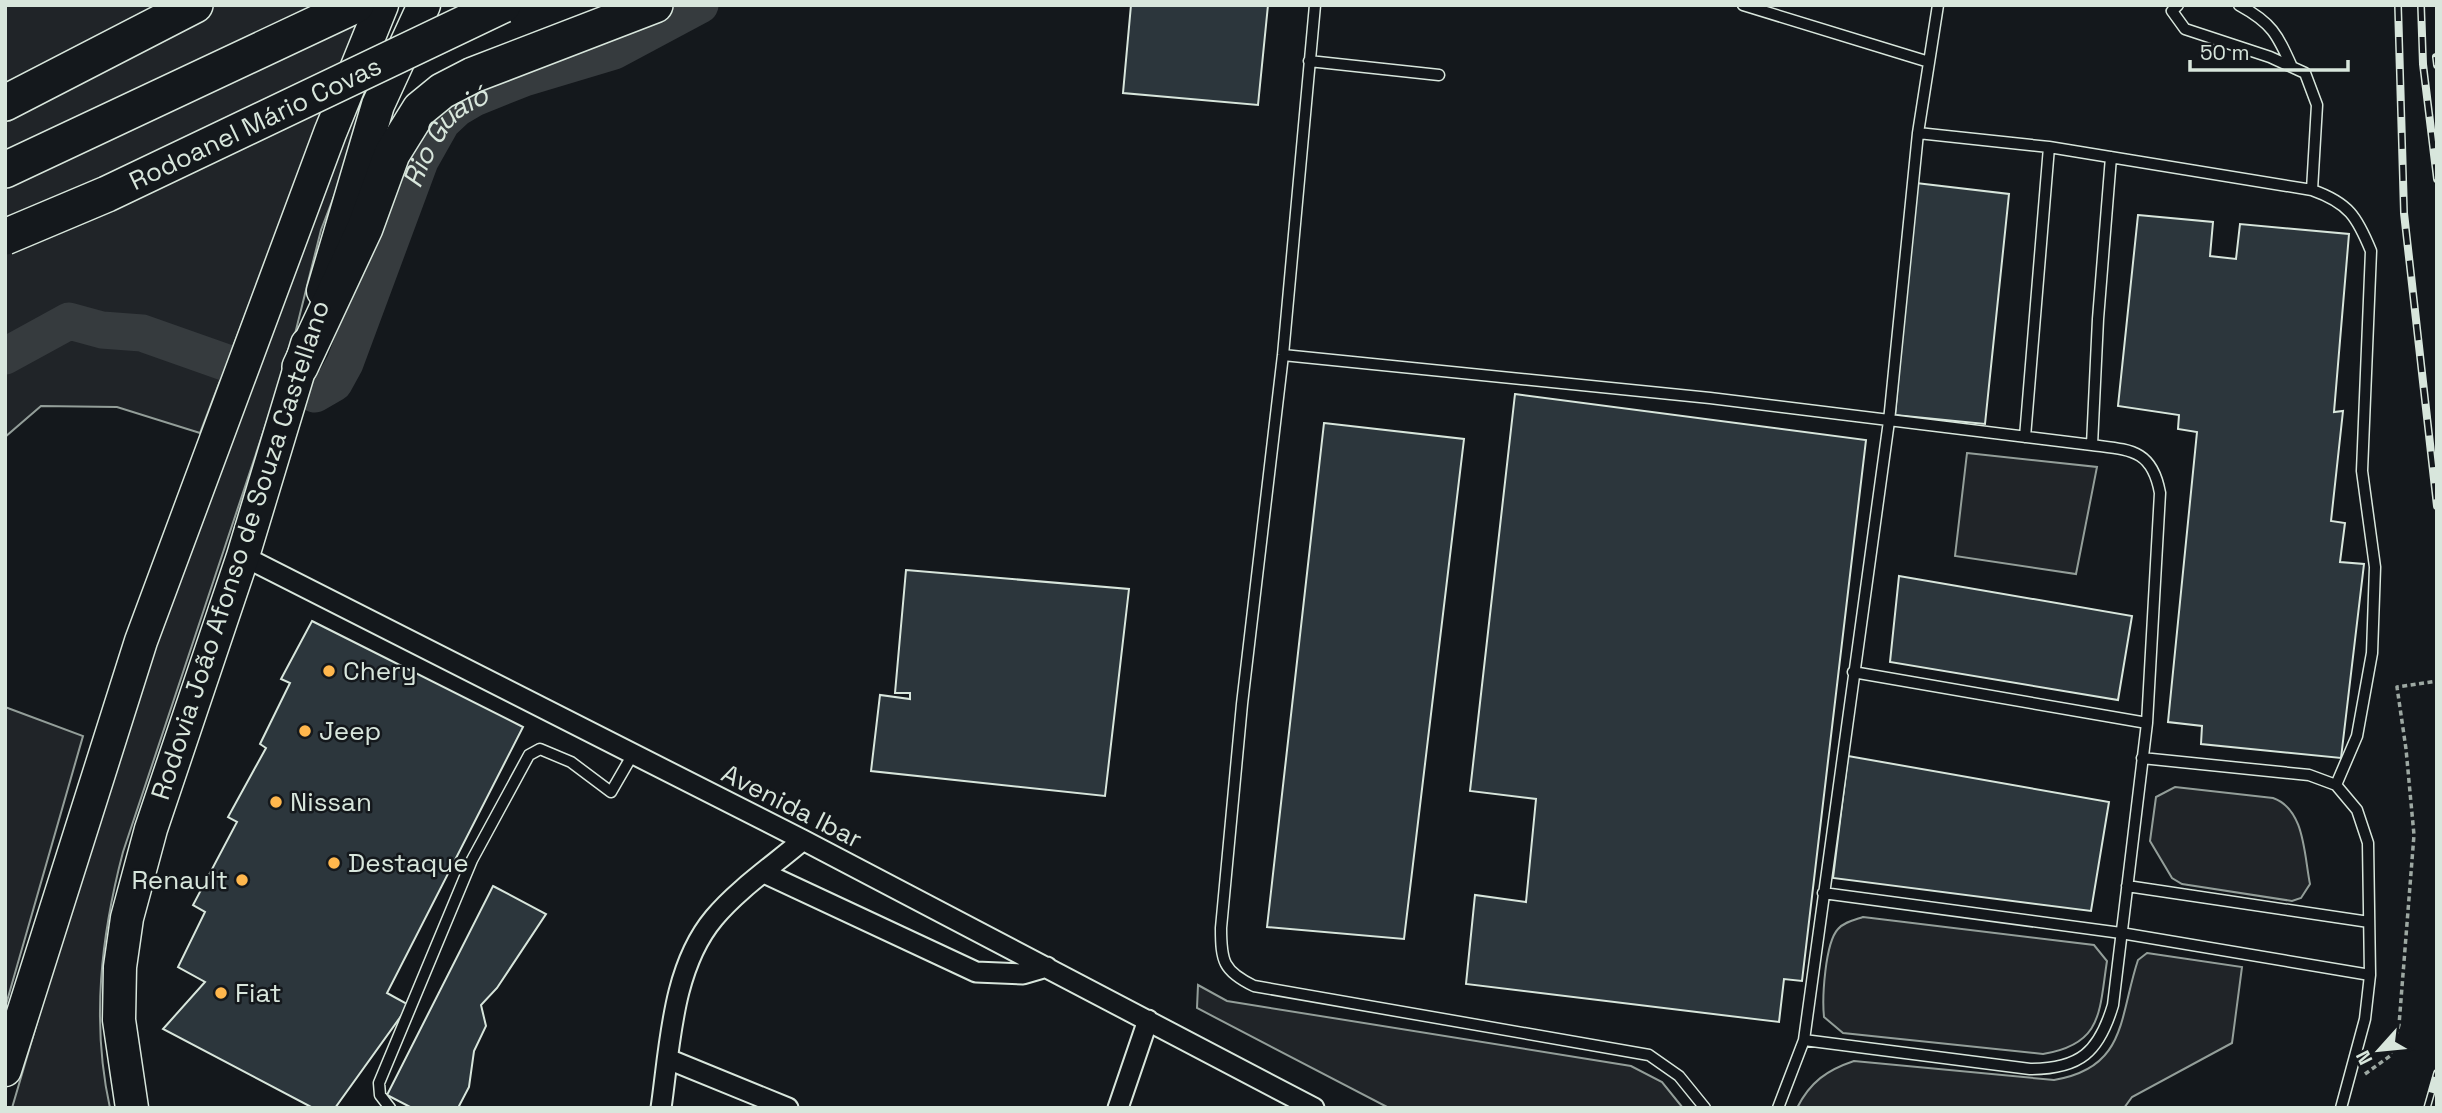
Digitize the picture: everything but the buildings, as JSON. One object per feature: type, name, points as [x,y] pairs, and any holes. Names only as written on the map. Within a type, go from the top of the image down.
[{"type":"highway","points":[[5,103],[194,5]]},
{"type":"highway","points":[[5,170],[356,5]]},
{"type":"highway","name":"Rodovia João Afonso de Souza Castellano","points":[[5,1070],[141,641],[330,133],[382,5]]},
{"type":"highway","name":"Rodovia João Afonso de Souza Castellano","points":[[132,1108],[119,1020],[120,967],[127,918],[151,829],[243,556],[379,105],[424,5]]},
{"type":"highway","name":"Rodoanel Mário Covas","points":[[5,237],[107,194],[503,5]]},
{"type":"highway","points":[[300,367],[365,228],[392,154],[420,109],[442,91],[473,75],[655,5]]},
{"type":"street","name":"Avenida Ibar","points":[[243,556],[803,840],[1314,1108]]},
{"type":"street","points":[[661,1108],[680,989],[703,934],[714,917],[803,840]]},
{"type":"street","points":[[764,873],[976,972],[1023,974],[1047,967]]},
{"type":"street","points":[[1118,1108],[1148,1020]]},
{"type":"street","points":[[668,1059],[788,1108]]},
{"type":"lane","points":[[1315,5],[1283,355],[1242,704],[1221,928],[1225,965],[1236,977],[1254,986],[1649,1055],[1679,1076],[1705,1108]]},
{"type":"lane","points":[[1743,5],[1929,62]]},
{"type":"lane","points":[[1778,1108],[1804,1041],[1889,421],[1918,133],[1938,5]]},
{"type":"lane","points":[[2178,5],[2172,11],[2185,29],[2305,73],[2317,105],[2312,190]]},
{"type":"lane","points":[[2239,5],[2264,19],[2280,41],[2292,67]]},
{"type":"lane","points":[[1308,61],[1439,75]]},
{"type":"lane","points":[[1918,133],[2049,148],[2312,190],[2336,198],[2357,218],[2371,251],[2362,471],[2375,568],[2372,653],[2357,736],[2336,785]]},
{"type":"lane","points":[[2025,437],[2049,148]]},
{"type":"lane","points":[[2092,444],[2098,319],[2111,157]]},
{"type":"lane","points":[[1283,355],[1710,398],[2092,444],[2141,454],[2154,469],[2160,493],[2147,723],[2113,1005],[2106,1030],[2080,1061],[2056,1069],[2030,1069],[1804,1041]]},
{"type":"lane","points":[[1853,672],[2147,723]]},
{"type":"lane","points":[[390,1108],[380,1095],[379,1083],[472,860],[529,755],[540,749],[571,762],[611,792],[633,754]]},
{"type":"lane","points":[[2142,758],[2309,775],[2336,785],[2357,810],[2368,843],[2370,975],[2365,1019],[2341,1108]]},
{"type":"lane","points":[[2127,886],[2369,922]]},
{"type":"lane","points":[[1823,893],[2121,933],[2370,975]]},
{"type":"path","points":[[2349,1085],[2390,1056],[2399,1025],[2414,835],[2397,687],[2437,681]]},
{"type":"shaded area","points":[[5,5],[364,5],[200,433],[117,407],[41,406],[5,437]]},
{"type":"shaded area","points":[[373,95],[321,230],[292,346],[123,852],[109,915],[101,979],[101,1044],[110,1108],[12,1108],[129,709],[355,107]]},
{"type":"shaded area","points":[[1967,453],[2097,467],[2076,574],[1955,556]]},
{"type":"shaded area","points":[[5,707],[83,736],[5,1008]]},
{"type":"shaded area","points":[[2175,787],[2273,798],[2284,804],[2297,822],[2304,847],[2310,884],[2301,898],[2292,901],[2182,884],[2172,878],[2150,841],[2156,797]]},
{"type":"shaded area","points":[[1863,917],[2094,945],[2107,961],[2102,996],[2094,1023],[2088,1034],[2077,1042],[2043,1054],[1843,1033],[1824,1017],[1827,958],[1838,929]]},
{"type":"shaded area","points":[[2147,953],[2242,967],[2232,1043],[2132,1097],[2124,1108],[1797,1108],[1820,1078],[1854,1061],[2054,1080],[2078,1074],[2108,1052],[2122,1020],[2138,960]]},
{"type":"shaded area","points":[[1198,985],[1227,1001],[1631,1066],[1662,1082],[1683,1108],[1389,1108],[1197,1008]]},
{"type":"waterway","name":"Rio Guaió","points":[[315,394],[334,383],[345,363],[420,161],[442,122],[457,108],[474,98],[524,78],[614,51],[700,5]]},
{"type":"waterway","name":"Rio Guaió","points":[[5,356],[69,321],[102,330],[142,333],[227,363]]},
{"type":"railway","points":[[2398,5],[2404,213],[2437,506]]},
{"type":"railway","points":[[2421,5],[2423,64],[2437,179]]},
{"type":"railway","points":[[2436,57],[2437,65]]},
{"type":"railway","points":[[2427,1108],[2437,1073]]},
{"type":"place","name":"Chery","points":[[329,671]]},
{"type":"place","name":"Jeep","points":[[305,731]]},
{"type":"place","name":"Nissan","points":[[276,802]]},
{"type":"place","name":"Destaque","points":[[334,863]]},
{"type":"place","name":"Renault","points":[[242,880]]},
{"type":"place","name":"Fiat","points":[[221,993]]}]
